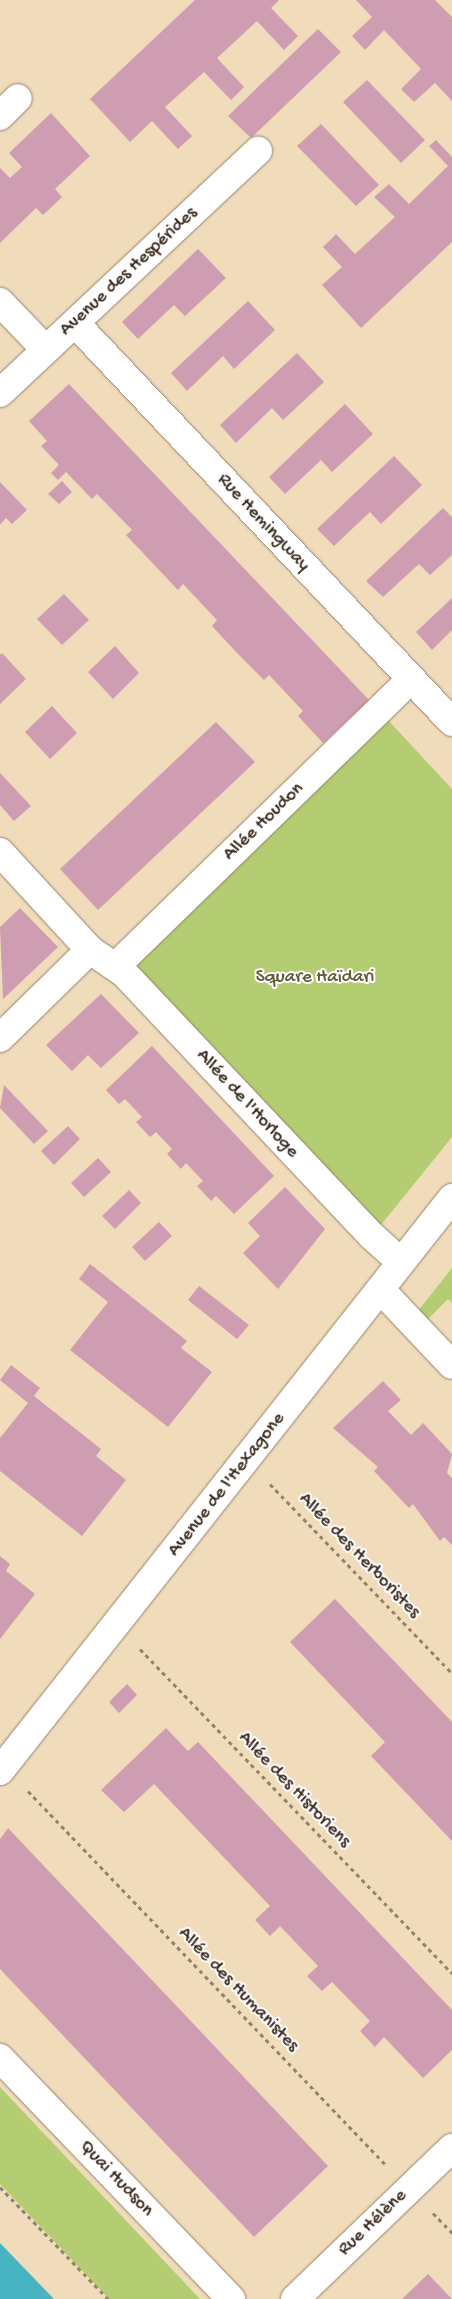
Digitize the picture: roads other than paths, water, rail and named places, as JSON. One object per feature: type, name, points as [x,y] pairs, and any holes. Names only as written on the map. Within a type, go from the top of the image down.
[{"type":"street","name":"Avenue des Hespérides","points":[[0,393],[258,151]]},
{"type":"street","points":[[0,302],[46,350]]},
{"type":"street","name":"Rue Hemingway","points":[[75,323],[452,722]]},
{"type":"street","name":"Allée Houdon","points":[[116,966],[411,679]]},
{"type":"street","name":"Allée de l'Horloge","points":[[0,852],[90,950],[116,966],[372,1236],[401,1262]]},
{"type":"street","points":[[0,1038],[90,950]]},
{"type":"street","name":"Avenue de l'Hexagone","points":[[2,1768],[117,1625],[452,1198]]},
{"type":"street","points":[[380,1290],[452,1365]]},
{"type":"street","name":"Quai Hudson","points":[[0,2058],[231,2299]]},
{"type":"street","name":"Rue Hélène","points":[[294,2299],[452,2148]]},
{"type":"water","points":[[0,2243],[54,2299],[0,2299]]},
{"type":"park label","name":"Square Haïdari","points":[[315,978]]}]
